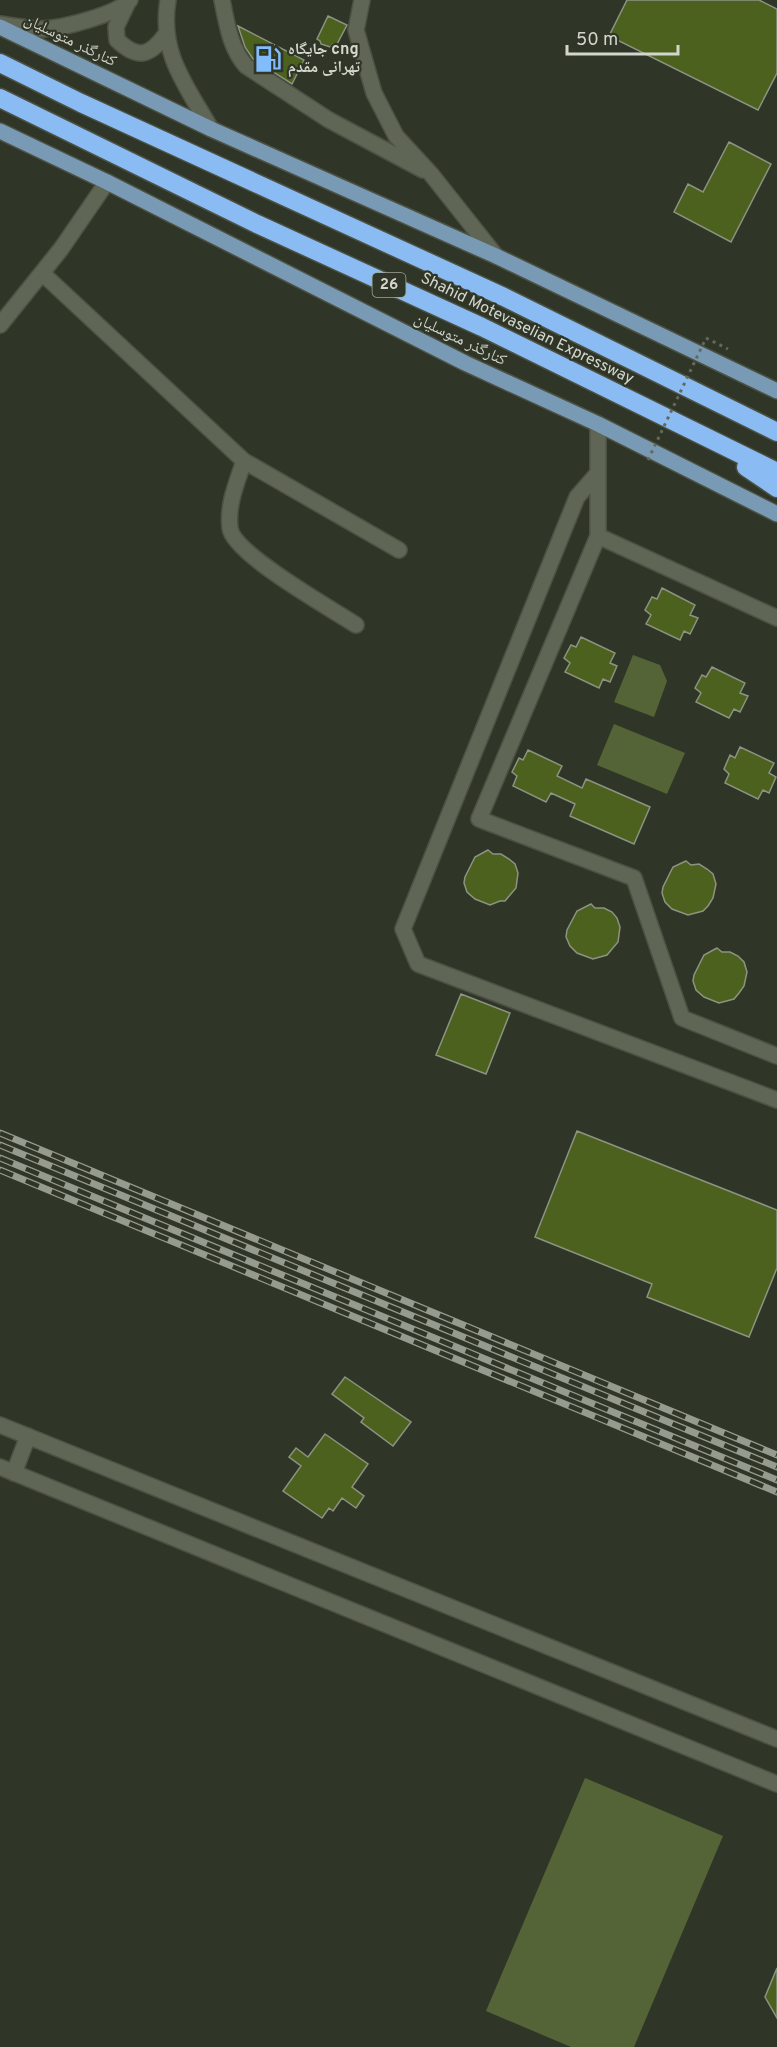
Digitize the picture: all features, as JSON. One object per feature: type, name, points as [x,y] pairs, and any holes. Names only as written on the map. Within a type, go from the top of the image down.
[{"type":"highway","name":"Shahid Motevaselian Expressway","points":[[0,63],[92,108],[504,297],[777,432]]},
{"type":"highway","name":"Shahid Motevaselian Expressway","points":[[0,98],[257,224],[482,327],[777,472]]},
{"type":"highway","points":[[698,433],[777,488]]},
{"type":"main road","name":"کنارگذر متوسلیان","points":[[0,26],[211,129],[496,256],[777,391]]},
{"type":"main road","name":"کنارگذر متوسلیان","points":[[0,131],[107,182],[465,363],[598,424],[777,514]]},
{"type":"street","points":[[168,0],[165,16],[166,34],[174,64],[211,129]]},
{"type":"street","points":[[222,0],[229,36],[246,66],[329,120],[431,174]]},
{"type":"street","points":[[362,0],[356,30],[374,93],[396,136],[431,174],[496,256]]},
{"type":"street","points":[[128,2],[116,27],[117,40],[126,48],[134,53],[145,53],[156,48],[166,34]]},
{"type":"street","points":[[0,26],[39,29],[70,25],[128,2]]},
{"type":"street","points":[[0,325],[42,273],[107,182]]},
{"type":"street","points":[[42,273],[244,461],[399,550]]},
{"type":"street","points":[[598,424],[598,536],[479,819],[634,878],[682,1018],[777,1056]]},
{"type":"street","points":[[244,461],[232,496],[230,517],[230,531],[237,543],[255,560],[356,625]]},
{"type":"street","points":[[598,472],[577,497],[403,929],[418,964],[777,1100]]},
{"type":"street","points":[[598,536],[777,618]]},
{"type":"street","points":[[0,1425],[777,1739]]},
{"type":"street","points":[[28,1436],[7,1470],[777,1784]]},
{"type":"path","points":[[648,460],[706,338],[735,353]]},
{"type":"green space","points":[[633,655],[660,665],[667,681],[654,717],[614,702]]},
{"type":"green space","points":[[614,724],[685,753],[667,794],[597,765]]},
{"type":"green space","points":[[585,1778],[723,1836],[634,2047],[571,2047],[486,2011]]},
{"type":"building","points":[[627,0],[759,0],[777,9],[777,73],[758,110],[609,36]]},
{"type":"building","points":[[328,16],[347,25],[336,46],[333,44],[330,47],[321,44],[317,39]]},
{"type":"building","points":[[238,26],[304,60],[292,84],[253,59],[245,47]]},
{"type":"building","points":[[729,142],[771,164],[731,242],[674,212],[688,184],[703,192]]},
{"type":"building","points":[[662,588],[695,605],[690,615],[698,618],[690,634],[684,631],[680,640],[646,624],[651,615],[645,610],[652,597],[657,599]]},
{"type":"building","points":[[581,637],[615,653],[610,663],[617,666],[610,682],[603,679],[599,688],[565,672],[570,663],[564,658],[571,645],[576,647]]},
{"type":"building","points":[[712,667],[745,683],[740,693],[748,696],[740,712],[734,709],[729,718],[696,702],[701,693],[695,688],[702,675],[706,677]]},
{"type":"building","points":[[740,747],[774,763],[769,773],[776,777],[769,793],[763,790],[758,799],[725,783],[729,774],[724,769],[730,755],[735,758]]},
{"type":"building","points":[[528,750],[562,766],[557,776],[582,788],[586,779],[650,807],[634,844],[570,816],[575,804],[551,793],[546,802],[513,786],[517,776],[512,772],[519,758],[523,760]]},
{"type":"building","points":[[488,850],[509,859],[515,864],[518,873],[516,888],[505,901],[490,905],[475,899],[467,892],[464,883],[475,857]]},
{"type":"building","points":[[686,861],[691,865],[699,864],[707,869],[713,874],[716,884],[713,898],[708,906],[703,911],[688,915],[672,909],[665,902],[662,893],[673,867]]},
{"type":"building","points":[[591,904],[595,908],[604,908],[612,912],[620,927],[618,942],[607,955],[593,959],[577,953],[570,946],[566,937],[567,930],[577,911]]},
{"type":"building","points":[[717,948],[722,952],[730,952],[738,956],[744,962],[747,972],[744,986],[734,999],[719,1003],[704,997],[696,990],[693,981],[704,955]]},
{"type":"building","points":[[461,994],[510,1013],[486,1074],[436,1055]]},
{"type":"building","points":[[577,1131],[777,1210],[777,1268],[749,1337],[647,1297],[652,1284],[535,1237]]},
{"type":"building","points":[[345,1377],[411,1422],[393,1446],[361,1422],[364,1418],[332,1394]]},
{"type":"building","points":[[325,1434],[368,1464],[352,1487],[364,1496],[356,1508],[342,1498],[333,1511],[329,1508],[322,1518],[283,1491],[301,1466],[289,1457],[296,1448],[308,1457]]},
{"type":"building","points":[[777,1968],[777,2018],[765,1997]]},
{"type":"railway","points":[[0,1133],[777,1455]]},
{"type":"railway","points":[[0,1145],[777,1467]]},
{"type":"railway","points":[[0,1158],[777,1480]]},
{"type":"railway","points":[[0,1170],[777,1492]]},
{"type":"place","name":"جایگاه cng تهرانی مقدم","points":[[268,59]]}]
